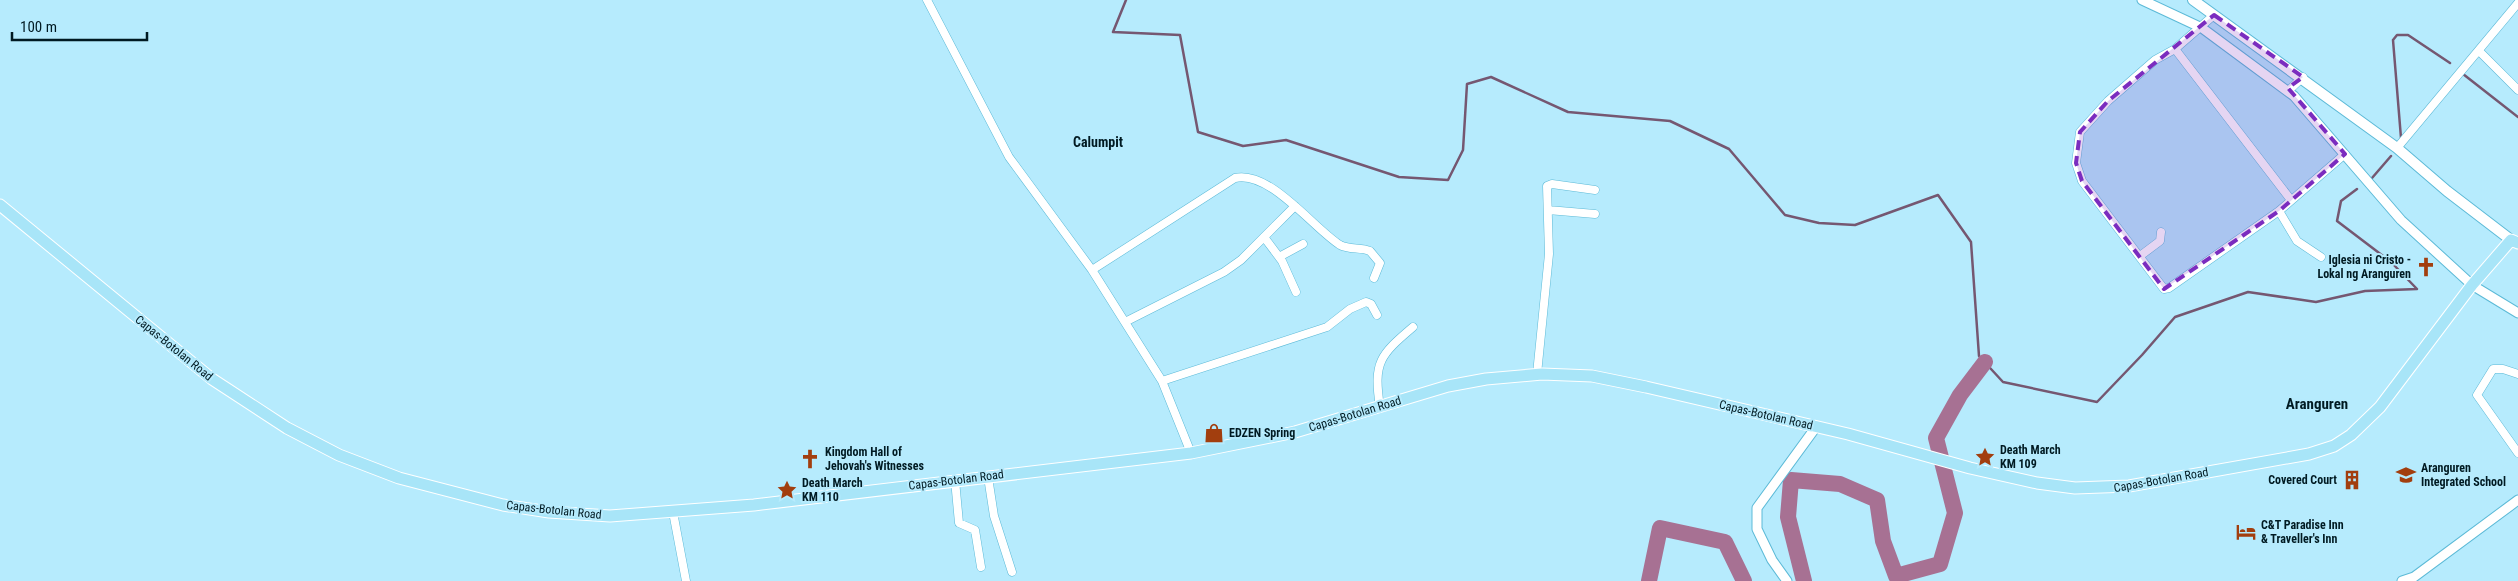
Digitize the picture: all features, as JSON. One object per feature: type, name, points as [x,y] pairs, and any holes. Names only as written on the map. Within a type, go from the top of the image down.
[{"type":"main road","points":[[2193,0],[2303,77],[2397,148],[2447,191],[2515,242]]},
{"type":"main road","name":"Capas-Botolan Road","points":[[0,205],[212,380],[288,428],[339,455],[399,478],[503,505],[549,512],[610,516],[673,512],[1191,453],[1295,432],[1448,386],[1486,379],[1537,374],[1592,376],[1816,427],[1970,468],[2056,487],[2101,489],[2151,483],[2309,454],[2325,449],[2351,435],[2369,420],[2472,285],[2515,242]]},
{"type":"street","points":[[927,0],[1009,157],[1092,270],[1162,382],[1191,453]]},
{"type":"street","points":[[2142,0],[2202,28],[2288,91],[2401,220],[2472,285],[2518,313]]},
{"type":"street","points":[[2397,148],[2518,3]]},
{"type":"street","points":[[2214,15],[2202,28],[2175,49],[2154,60],[2108,101],[2080,132],[2076,163],[2082,182],[2164,289],[2170,288],[2279,211],[2345,154]]},
{"type":"street","points":[[2175,49],[2291,200]]},
{"type":"street","points":[[2479,50],[2518,90]]},
{"type":"street","points":[[2288,91],[2303,77]]},
{"type":"street","points":[[1092,270],[1236,178],[1246,178],[1266,184],[1340,245],[1370,250],[1380,263],[1374,278]]},
{"type":"street","points":[[1537,374],[1548,254],[1549,185],[1595,190]]},
{"type":"street","points":[[1125,322],[1224,272],[1241,260],[1295,206]]},
{"type":"street","points":[[1548,210],[1595,214]]},
{"type":"street","points":[[2279,211],[2298,240],[2321,257]]},
{"type":"street","points":[[2140,256],[2160,241],[2161,232]]},
{"type":"street","points":[[1264,237],[1279,257],[1296,292]]},
{"type":"street","points":[[1279,257],[1302,244]]},
{"type":"street","points":[[1162,382],[1327,327],[1350,309],[1366,302],[1371,304],[1377,315]]},
{"type":"street","points":[[1380,407],[1376,382],[1384,355],[1391,345],[1413,327]]},
{"type":"street","points":[[2518,374],[2503,369],[2493,369],[2477,395],[2518,453]]},
{"type":"street","points":[[1787,581],[1772,560],[1757,529],[1757,508],[1816,427]]},
{"type":"street","points":[[988,477],[994,516],[1012,572]]},
{"type":"street","points":[[955,480],[959,523],[975,530],[981,567]]},
{"type":"street","points":[[2402,581],[2414,577],[2518,500]]},
{"type":"street","points":[[673,512],[686,581]]},
{"type":"highlighted area","points":[[2214,15],[2303,77],[2288,88],[2345,154],[2279,211],[2164,289],[2082,181],[2076,163],[2080,132],[2108,101]]},
{"type":"waterway","points":[[1126,0],[1113,32],[1180,35],[1198,132],[1243,146],[1286,140],[1399,177],[1448,180],[1463,150],[1467,84],[1491,77],[1568,112],[1670,121],[1729,149],[1785,215],[1819,223],[1855,225],[1938,195],[1971,242],[1979,356],[2003,382],[2097,402],[2175,317],[2248,292],[2316,302],[2365,291],[2417,289],[2391,262],[2337,221],[2341,201],[2357,189]]},
{"type":"waterway","points":[[2401,138],[2393,40],[2397,35],[2408,35],[2450,63]]},
{"type":"waterway","points":[[2463,74],[2518,117]]},
{"type":"waterway","points":[[2372,178],[2391,156]]},
{"type":"waterway","points":[[1804,581],[1788,517],[1791,480],[1840,484],[1877,500],[1883,541],[1896,576],[1940,564],[1955,513],[1936,438],[1960,395],[1985,362]]},
{"type":"waterway","points":[[1649,581],[1660,528],[1725,542],[1744,581]]},
{"type":"place","name":"Iglesia ni Cristo - Lokal ng Aranguren","points":[[2426,267]]},
{"type":"place","name":"EDZEN Spring","points":[[1214,433]]},
{"type":"place","name":"Death March KM 109","points":[[1985,457]]},
{"type":"place","name":"Kingdom Hall of Jehovah's Witnesses","points":[[810,459]]},
{"type":"place","name":"Aranguren Integrated School","points":[[2406,475]]},
{"type":"place","name":"Covered Court","points":[[2352,480]]},
{"type":"place","name":"Death March KM 110","points":[[787,490]]},
{"type":"place","name":"C&T Paradise Inn & Traveller's Inn","points":[[2246,532]]},
{"type":"district","name":"Calumpit","points":[[1098,142]]},
{"type":"district","name":"Aranguren","points":[[2317,404]]}]
